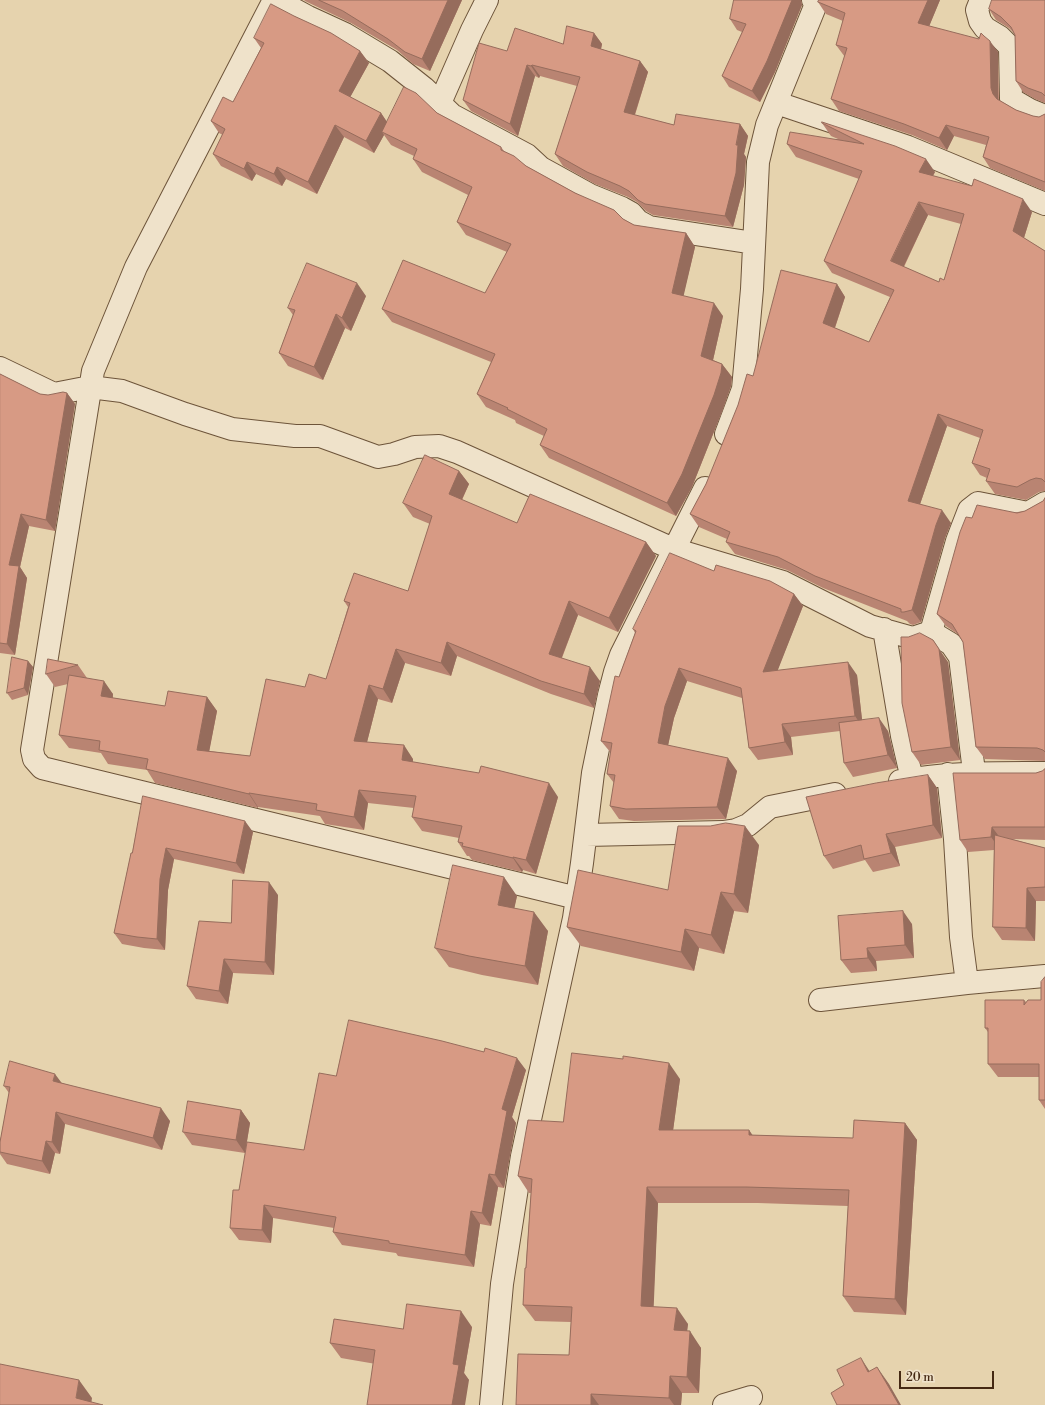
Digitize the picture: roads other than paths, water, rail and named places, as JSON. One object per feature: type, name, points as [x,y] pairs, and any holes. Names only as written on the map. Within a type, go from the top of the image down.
[{"type":"street","points":[[577,898],[42,768],[34,759],[32,750],[93,371],[136,267],[276,0],[344,34],[390,61],[424,88],[452,115],[528,155],[541,168],[590,195],[631,213],[638,221],[649,227],[754,243]]},
{"type":"street","points":[[440,103],[486,0]]},
{"type":"street","points":[[492,1405],[502,1284],[522,1156],[577,898],[593,773],[615,672],[621,655],[703,492],[735,413],[743,389],[752,289],[758,162],[767,125],[816,4],[815,1],[812,0]]},
{"type":"street","points":[[981,0],[977,10],[980,21],[985,28],[1000,37],[1010,48],[1012,99],[1030,110],[1045,116]]},
{"type":"street","points":[[777,103],[908,147],[1045,204]]},
{"type":"street","points":[[0,368],[54,394],[90,387],[122,391],[232,429],[295,436],[320,436],[378,457],[394,454],[415,447],[438,446],[457,452],[673,549],[783,582],[870,626],[884,629],[894,634],[913,638],[931,632],[951,644],[960,657],[974,772]]},
{"type":"street","points":[[931,632],[957,541],[969,510],[978,503],[1028,513],[1045,503]]},
{"type":"street","points":[[884,629],[902,736],[912,779]]},
{"type":"street","points":[[882,785],[948,774],[974,772],[1045,772]]},
{"type":"street","points":[[948,774],[955,839],[961,938],[967,983]]},
{"type":"street","points":[[586,835],[730,831],[748,825],[770,807],[851,791]]},
{"type":"street","points":[[820,1000],[967,983],[1045,976]]},
{"type":"street","points":[[724,1405],[751,1397]]}]
